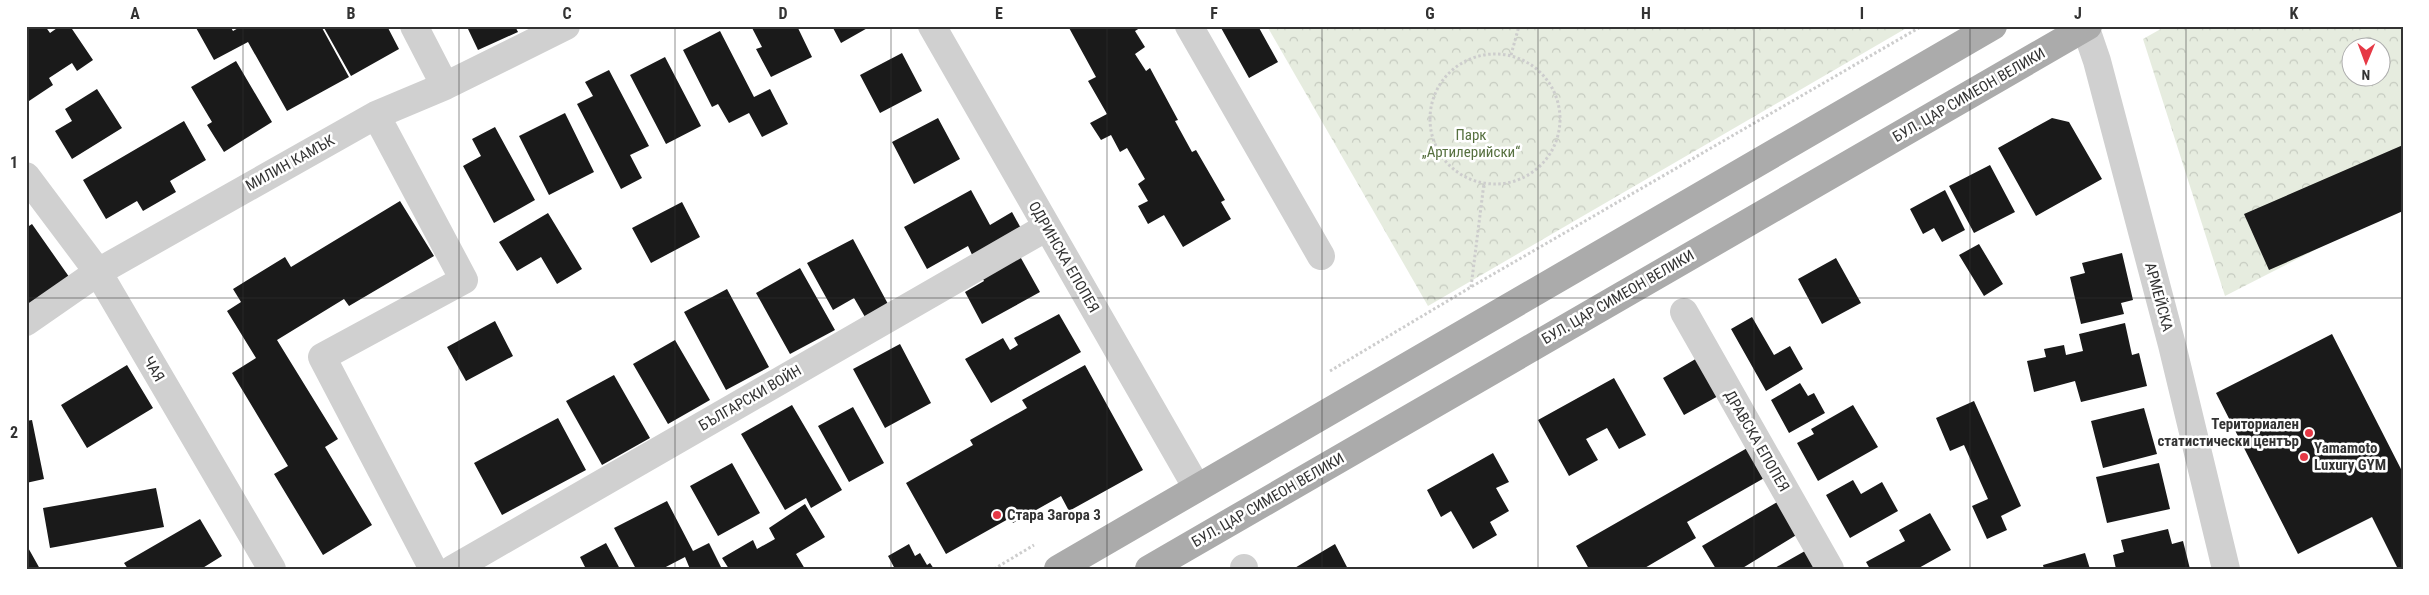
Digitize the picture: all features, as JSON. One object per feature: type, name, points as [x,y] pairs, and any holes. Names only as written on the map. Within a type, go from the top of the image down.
[{"type":"main road","points":[[1058,569],[1993,26]]},
{"type":"main road","name":"БУЛ. ЦАР СИМЕОН ВЕЛИКИ","points":[[1148,569],[2086,27]]},
{"type":"street","points":[[414,26],[445,86]]},
{"type":"street","name":"МИЛИН КАМЪК","points":[[26,322],[98,272],[376,115],[445,86],[566,26]]},
{"type":"street","name":"ОДРИНСКА ЕПОПЕЯ","points":[[932,26],[1197,488]]},
{"type":"street","points":[[1189,26],[1321,256]]},
{"type":"street","name":"АРМЕЙСКА","points":[[2086,27],[2172,345],[2226,569]]},
{"type":"street","points":[[376,115],[464,280],[322,357],[433,569]]},
{"type":"street","name":"ЧАЯ","points":[[26,176],[98,272],[272,569]]},
{"type":"street","name":"БЪЛГАРСКИ ВОЙН","points":[[453,569],[1047,227]]},
{"type":"street","name":"ДРАВСКА ЕПОПЕЯ","points":[[1684,312],[1830,569]]},
{"type":"path","points":[[1511,56],[1519,26]]},
{"type":"path","points":[[1326,374],[1470,287],[1922,26]]},
{"type":"path","points":[[1494,53],[1511,56],[1532,64],[1548,79],[1558,99],[1561,122],[1556,143],[1545,162],[1528,176],[1506,183],[1484,183],[1468,178],[1453,168],[1441,155],[1433,140],[1430,123],[1431,105],[1437,88],[1461,63],[1477,56],[1494,53]]},
{"type":"path","points":[[1470,287],[1484,183]]},
{"type":"path","points":[[994,569],[1037,544]]},
{"type":"green space","name":"Парк „Артилерийски“","points":[[1267,26],[1910,26],[1428,306]]},
{"type":"green space","points":[[2166,26],[2403,26],[2403,205],[2225,296],[2143,39]]},
{"type":"building","points":[[26,26],[45,26],[50,33],[60,26],[70,26],[93,60],[77,71],[72,63],[49,78],[53,85],[26,103]]},
{"type":"building","points":[[195,26],[230,26],[233,31],[242,26],[321,26],[349,77],[287,111],[248,42],[214,60]]},
{"type":"building","points":[[323,26],[387,26],[399,49],[351,76]]},
{"type":"building","points":[[473,26],[515,26],[518,32],[478,50],[468,29]]},
{"type":"building","points":[[751,26],[797,26],[812,57],[771,77],[756,49],[762,47]]},
{"type":"building","points":[[832,26],[871,26],[841,43]]},
{"type":"building","points":[[1068,26],[1143,26],[1135,31],[1145,47],[1135,54],[1146,71],[1150,68],[1178,120],[1175,121],[1192,152],[1196,150],[1225,200],[1221,202],[1231,219],[1183,247],[1164,215],[1148,224],[1138,206],[1148,201],[1138,184],[1145,179],[1127,148],[1120,152],[1111,135],[1101,140],[1090,123],[1107,114],[1088,81],[1096,77]]},
{"type":"building","points":[[1220,26],[1258,26],[1278,62],[1249,78]]},
{"type":"building","points":[[720,31],[754,97],[770,89],[788,124],[762,137],[749,113],[729,123],[718,104],[712,107],[683,50]]},
{"type":"building","points":[[902,53],[922,91],[880,113],[860,75]]},
{"type":"building","points":[[665,57],[701,126],[666,144],[630,75]]},
{"type":"building","points":[[236,61],[272,122],[224,152],[207,125],[212,122],[191,87]]},
{"type":"building","points":[[609,70],[649,146],[630,155],[642,178],[621,189],[577,104],[593,96],[585,82]]},
{"type":"building","points":[[97,89],[122,128],[72,159],[55,131],[72,121],[65,109]]},
{"type":"building","points":[[565,113],[594,172],[549,195],[519,136]]},
{"type":"building","points":[[938,118],[960,159],[914,184],[892,142]]},
{"type":"building","points":[[2052,118],[2069,122],[2102,179],[2036,216],[1998,148]]},
{"type":"building","points":[[184,121],[206,160],[170,181],[176,192],[143,211],[137,201],[106,219],[83,180]]},
{"type":"building","points":[[495,127],[535,200],[494,223],[463,166],[481,156],[472,139]]},
{"type":"building","points":[[2403,145],[2403,211],[2269,270],[2244,214]]},
{"type":"building","points":[[1990,165],[2015,212],[1974,233],[1949,186]]},
{"type":"building","points":[[971,190],[990,225],[1012,212],[1023,232],[974,259],[968,246],[927,269],[904,227]]},
{"type":"building","points":[[1945,190],[1965,230],[1942,242],[1934,228],[1923,234],[1910,209]]},
{"type":"building","points":[[400,201],[434,256],[349,306],[344,299],[277,340],[338,439],[325,447],[372,525],[323,555],[274,474],[288,466],[232,373],[256,358],[227,311],[241,302],[233,289],[285,257],[291,267]]},
{"type":"building","points":[[682,202],[700,237],[651,263],[632,228]]},
{"type":"building","points":[[548,213],[582,269],[557,284],[541,257],[517,271],[499,242]]},
{"type":"building","points":[[32,224],[72,281],[26,313],[26,228]]},
{"type":"building","points":[[853,239],[888,304],[865,317],[854,298],[833,310],[807,263]]},
{"type":"building","points":[[1979,244],[2003,284],[1984,296],[1959,255]]},
{"type":"building","points":[[1017,251],[1040,292],[982,324],[965,292],[984,281],[979,271]]},
{"type":"building","points":[[2122,253],[2133,300],[2121,303],[2124,314],[2081,324],[2070,277],[2085,273],[2082,263]]},
{"type":"building","points":[[1836,258],[1861,303],[1822,324],[1798,279]]},
{"type":"building","points":[[800,268],[835,330],[790,354],[756,293]]},
{"type":"building","points":[[727,289],[769,367],[726,390],[684,312]]},
{"type":"building","points":[[1059,314],[1081,352],[991,403],[965,359],[1003,338],[1010,350],[1018,345],[1014,338]]},
{"type":"building","points":[[1752,317],[1774,355],[1790,346],[1803,369],[1766,391],[1731,329]]},
{"type":"building","points":[[495,321],[513,356],[466,381],[447,347]]},
{"type":"building","points":[[2125,323],[2132,355],[2139,353],[2147,386],[2081,402],[2075,381],[2034,392],[2027,361],[2046,357],[2044,349],[2064,345],[2066,355],[2083,351],[2079,334]]},
{"type":"building","name":"Териториален статистически център","points":[[2332,334],[2403,473],[2403,569],[2398,569],[2372,517],[2298,554],[2216,393]]},
{"type":"building","points":[[675,340],[710,400],[668,424],[633,364]]},
{"type":"building","points":[[900,344],[931,403],[885,428],[853,369]]},
{"type":"building","points":[[1699,357],[1720,395],[1684,415],[1663,378]]},
{"type":"building","points":[[127,365],[153,408],[87,448],[61,405]]},
{"type":"building","points":[[1085,365],[1143,470],[1069,511],[1061,496],[1013,523],[1010,518],[946,554],[906,483],[973,445],[970,440],[1027,408],[1022,400]]},
{"type":"building","points":[[614,375],[650,438],[602,465],[566,401]]},
{"type":"building","points":[[1614,378],[1646,435],[1619,449],[1607,428],[1586,439],[1598,460],[1569,476],[1538,420]]},
{"type":"building","points":[[1800,383],[1808,396],[1814,393],[1825,413],[1789,433],[1771,400]]},
{"type":"building","points":[[1974,401],[2021,506],[2001,516],[2007,530],[1987,539],[1972,506],[1988,499],[1964,445],[1950,451],[1936,418]]},
{"type":"building","points":[[792,405],[842,490],[811,508],[806,498],[785,510],[741,434]]},
{"type":"building","points":[[1853,405],[1878,447],[1818,481],[1797,443],[1814,434],[1811,429]]},
{"type":"building","points":[[853,407],[884,463],[849,482],[818,426]]},
{"type":"building","points":[[2144,408],[2157,454],[2103,468],[2091,421]]},
{"type":"building","points":[[558,418],[586,470],[502,515],[474,463]]},
{"type":"building","points":[[32,420],[44,479],[26,483],[26,421]]},
{"type":"building","points":[[1749,447],[1766,477],[1687,522],[1696,538],[1643,569],[1589,569],[1576,546]]},
{"type":"building","points":[[1493,453],[1509,482],[1496,488],[1509,511],[1490,522],[1497,535],[1473,549],[1451,511],[1441,517],[1427,490]]},
{"type":"building","points":[[732,463],[760,513],[718,536],[690,486]]},
{"type":"building","points":[[2159,463],[2170,509],[2107,523],[2096,477]]},
{"type":"building","points":[[1853,480],[1861,494],[1882,482],[1898,511],[1850,538],[1826,495]]},
{"type":"building","points":[[156,488],[164,527],[50,548],[43,508]]},
{"type":"building","points":[[667,501],[693,551],[709,543],[722,569],[690,569],[685,557],[662,569],[636,569],[614,528]]},
{"type":"building","points":[[1779,501],[1798,534],[1741,569],[1716,569],[1702,546]]},
{"type":"building","points":[[805,504],[825,537],[796,554],[805,569],[729,569],[722,558],[753,540],[757,549],[775,539],[769,528]]},
{"type":"building","points":[[1930,513],[1951,550],[1917,569],[1870,569],[1866,562],[1905,541],[1899,530]]},
{"type":"building","points":[[200,519],[222,556],[201,569],[128,569],[124,563]]},
{"type":"building","points":[[2168,529],[2172,544],[2183,541],[2190,569],[2116,569],[2113,555],[2124,552],[2121,540]]},
{"type":"building","points":[[606,543],[620,569],[586,569],[580,557]]},
{"type":"building","points":[[26,544],[40,569],[26,569]]},
{"type":"building","points":[[909,544],[915,556],[920,553],[927,565],[930,563],[934,569],[895,569],[888,556]]},
{"type":"building","points":[[1335,544],[1348,569],[1293,569]]},
{"type":"building","points":[[1805,551],[1815,569],[1773,569]]},
{"type":"building","points":[[2085,553],[2090,569],[2044,569],[2043,565]]},
{"type":"place","name":"Териториален статистически център","points":[[2309,433]]},
{"type":"place","name":"Yamamoto Luxury GYM","points":[[2304,457]]},
{"type":"place","name":"Стара Загора 3","points":[[997,515]]}]
